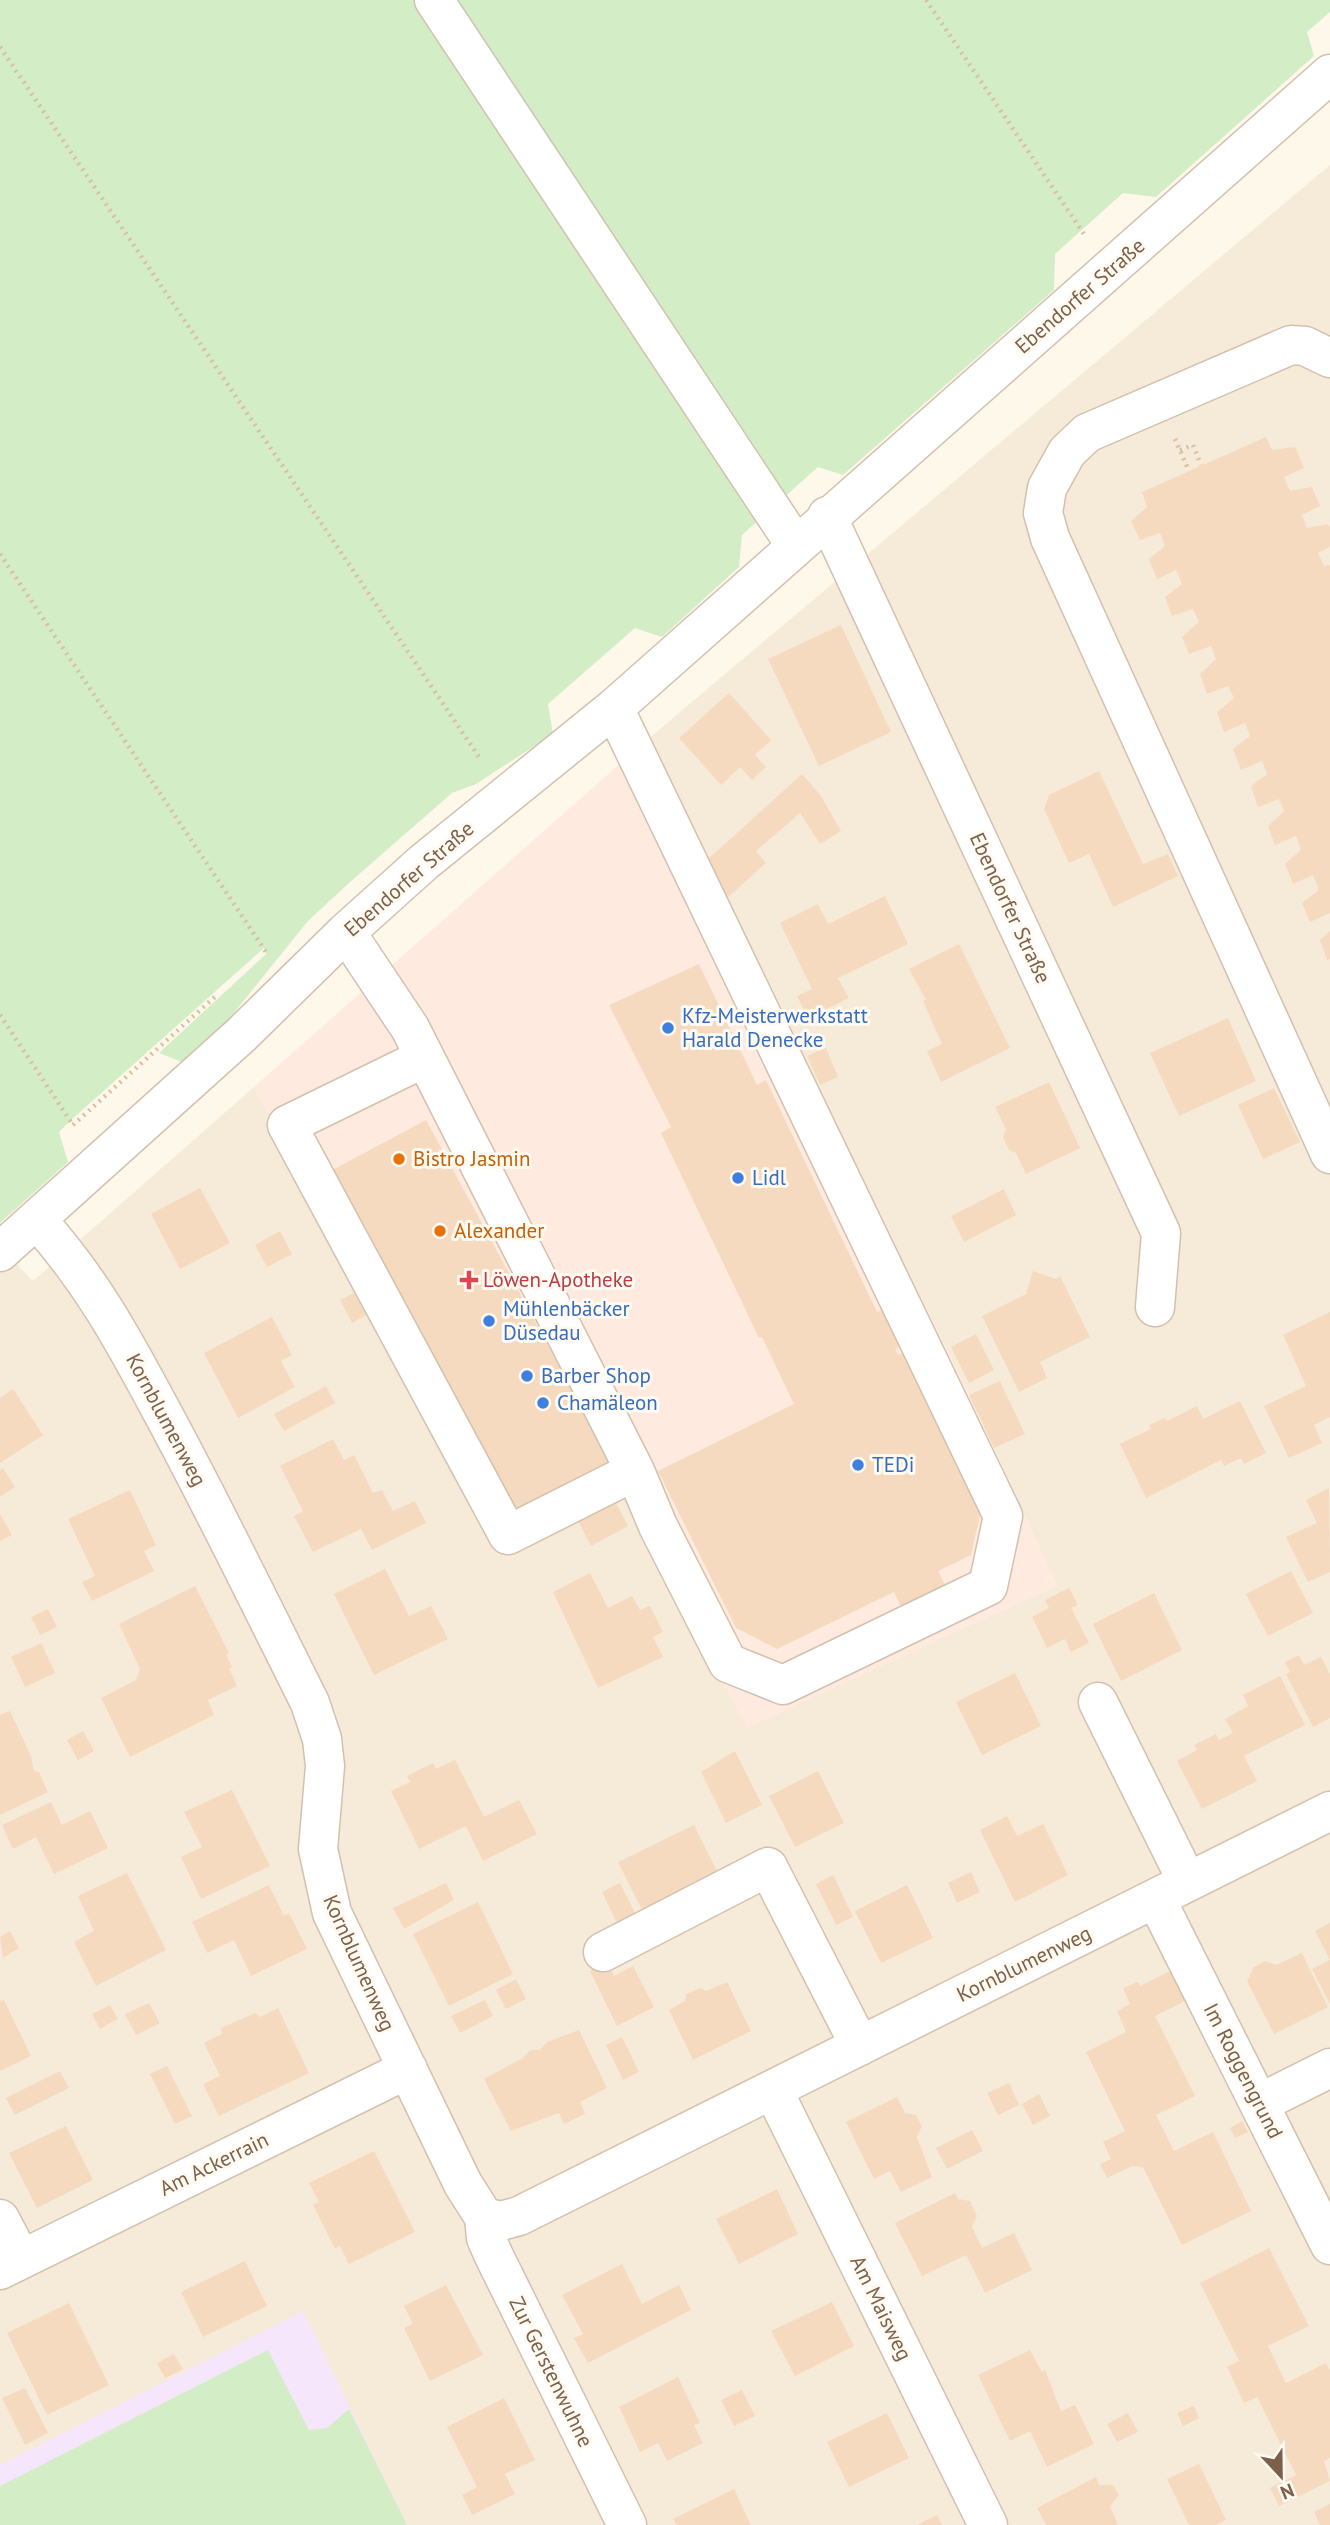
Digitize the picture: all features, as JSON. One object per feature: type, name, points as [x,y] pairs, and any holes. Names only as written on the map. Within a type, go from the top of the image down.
[{"type":"street","points":[[434,0],[796,546]]},
{"type":"street","name":"Ebendorfer Straße","points":[[0,1252],[99,1164],[424,862],[614,708],[827,516],[1330,74]]},
{"type":"street","points":[[1330,358],[1306,346],[1291,345],[1087,433],[1058,467],[1047,488],[1043,513],[1050,538],[1330,1154]]},
{"type":"street","name":"Ebendorfer Straße","points":[[827,516],[1161,1233],[1155,1307]]},
{"type":"street","points":[[346,932],[410,1027],[635,1471],[658,1526],[728,1663],[783,1685],[988,1586],[1003,1516],[614,708]]},
{"type":"street","points":[[424,1058],[287,1125],[508,1535],[635,1471]]},
{"type":"street","name":"Kornblumenweg","points":[[37,1220],[88,1280],[128,1348],[310,1703],[322,1739],[325,1766],[318,1849],[323,1882],[332,1913],[473,2204],[484,2217],[501,2221],[519,2216],[1330,1811]]},
{"type":"street","points":[[1098,1702],[1172,1890]]},
{"type":"street","points":[[603,1952],[768,1867],[860,2046]]},
{"type":"street","name":"Im Roggengrund","points":[[1172,1890],[1260,2103],[1330,2245]]},
{"type":"street","points":[[1260,2103],[1330,2068]]},
{"type":"street","name":"Am Ackerrain","points":[[0,2219],[10,2265],[408,2069]]},
{"type":"street","name":"Am Maisweg","points":[[773,2090],[988,2525]]},
{"type":"street","name":"Zur Gerstenwuhne","points":[[484,2217],[486,2238],[494,2256],[627,2525]]},
{"type":"path","points":[[926,0],[1110,270]]},
{"type":"path","points":[[0,47],[504,797]]},
{"type":"path","points":[[1180,450],[1193,445],[1201,465]]},
{"type":"path","points":[[0,554],[265,951],[287,990]]},
{"type":"path","points":[[255,960],[265,951]]},
{"type":"path","points":[[73,1125],[225,988]]},
{"type":"path","points":[[0,1016],[99,1164]]},
{"type":"shaded area","points":[[1330,165],[1330,2525],[0,2525],[0,1247],[33,1281],[254,1087],[503,1548],[621,1491],[1057,1586],[969,1395],[648,739]]},
{"type":"shaded area","points":[[648,739],[969,1395],[1057,1586],[747,1728],[621,1491],[503,1548],[254,1087]]},
{"type":"shaded area","points":[[303,2311],[407,2525],[0,2525],[0,2465]]},
{"type":"green space","points":[[0,0],[1330,0],[1330,12],[1307,32],[1314,56],[1156,197],[1123,193],[1055,254],[1054,290],[843,475],[818,467],[742,535],[739,567],[662,637],[635,628],[548,704],[553,734],[476,784],[452,793],[349,883],[307,922],[225,1024],[182,1062],[159,1053],[266,954],[264,948],[70,1121],[59,1132],[68,1162],[0,1223]]},
{"type":"green space","points":[[268,2350],[309,2430],[327,2428],[349,2409],[407,2525],[0,2525],[0,2486]]},
{"type":"building","points":[[1266,437],[1272,450],[1295,447],[1304,468],[1284,477],[1290,491],[1312,487],[1320,506],[1302,515],[1307,528],[1328,524],[1330,527],[1330,547],[1318,553],[1324,566],[1330,565],[1330,913],[1310,922],[1302,903],[1319,890],[1313,875],[1293,884],[1285,864],[1301,850],[1296,836],[1275,845],[1268,826],[1284,811],[1279,799],[1258,807],[1251,786],[1267,774],[1262,761],[1241,770],[1233,749],[1250,736],[1245,723],[1224,732],[1217,712],[1234,698],[1228,686],[1207,694],[1200,674],[1216,659],[1211,646],[1189,654],[1182,637],[1199,622],[1193,609],[1172,616],[1165,597],[1182,584],[1176,570],[1157,579],[1149,559],[1165,546],[1160,533],[1140,540],[1131,521],[1147,507],[1142,492]]},
{"type":"building","points":[[841,625],[891,732],[819,766],[768,659]]},
{"type":"building","points":[[729,693],[771,740],[755,755],[766,767],[752,780],[740,767],[721,785],[679,738]]},
{"type":"building","points":[[1099,771],[1143,864],[1168,854],[1178,876],[1113,907],[1089,854],[1069,863],[1044,809],[1049,795]]},
{"type":"building","points":[[802,774],[821,796],[841,831],[820,844],[800,813],[756,851],[766,863],[727,898],[707,860]]},
{"type":"building","points":[[885,896],[908,944],[838,978],[849,998],[808,1018],[797,996],[812,989],[780,923],[818,904],[828,924]]},
{"type":"building","points":[[1330,931],[1330,959],[1327,960],[1320,940]]},
{"type":"building","points":[[959,944],[1010,1048],[941,1082],[927,1051],[942,1044],[923,1001],[926,1000],[909,969]]},
{"type":"building","points":[[699,964],[757,1085],[766,1080],[877,1312],[894,1304],[912,1340],[895,1349],[898,1355],[907,1351],[982,1506],[971,1555],[938,1571],[948,1591],[904,1613],[894,1592],[777,1649],[736,1628],[658,1471],[794,1404],[762,1337],[759,1338],[661,1133],[671,1127],[609,1005]]},
{"type":"building","points":[[1228,1018],[1256,1081],[1179,1116],[1150,1053]]},
{"type":"building","points":[[826,1048],[838,1077],[820,1085],[807,1056]]},
{"type":"building","points":[[1049,1082],[1080,1148],[1026,1174],[1016,1153],[1009,1150],[1003,1137],[1006,1129],[995,1107]]},
{"type":"building","points":[[1274,1088],[1300,1142],[1263,1159],[1238,1105]]},
{"type":"building","points":[[426,1120],[615,1469],[514,1523],[325,1174]]},
{"type":"building","points":[[200,1188],[230,1243],[180,1269],[151,1214]]},
{"type":"building","points":[[1004,1189],[1016,1215],[964,1242],[951,1216]]},
{"type":"building","points":[[280,1231],[292,1254],[267,1267],[255,1245]]},
{"type":"building","points":[[1033,1271],[1056,1279],[1060,1276],[1090,1337],[1040,1362],[1047,1378],[1019,1392],[982,1316],[1026,1294]]},
{"type":"building","points":[[354,1293],[366,1315],[352,1323],[340,1300]]},
{"type":"building","points":[[1330,1312],[1330,1417],[1314,1425],[1322,1443],[1289,1458],[1264,1406],[1306,1386],[1283,1335]]},
{"type":"building","points":[[272,1317],[292,1355],[281,1361],[295,1387],[238,1418],[204,1353]]},
{"type":"building","points":[[976,1334],[994,1370],[969,1383],[951,1347]]},
{"type":"building","points":[[1000,1381],[1025,1434],[994,1448],[969,1395]]},
{"type":"building","points":[[326,1386],[335,1403],[284,1431],[274,1414]]},
{"type":"building","points":[[13,1389],[43,1435],[0,1463],[0,1398]]},
{"type":"building","points":[[1240,1401],[1266,1453],[1244,1464],[1241,1458],[1224,1466],[1221,1460],[1146,1498],[1120,1444],[1151,1429],[1149,1425],[1165,1418],[1167,1421],[1197,1406],[1203,1419]]},
{"type":"building","points":[[333,1439],[344,1460],[354,1455],[373,1493],[382,1490],[393,1511],[415,1501],[426,1523],[372,1550],[361,1529],[313,1552],[294,1516],[303,1511],[280,1466]]},
{"type":"building","points":[[3,1468],[15,1487],[0,1497],[0,1470]]},
{"type":"building","points":[[1329,1488],[1330,1572],[1308,1582],[1286,1537],[1317,1523],[1306,1500]]},
{"type":"building","points":[[130,1490],[156,1545],[144,1551],[154,1571],[92,1601],[82,1582],[95,1576],[68,1519]]},
{"type":"building","points":[[615,1501],[628,1526],[591,1546],[578,1521]]},
{"type":"building","points":[[0,1514],[12,1535],[0,1541]]},
{"type":"building","points":[[385,1569],[409,1616],[431,1606],[448,1639],[374,1675],[334,1594]]},
{"type":"building","points":[[1291,1571],[1313,1613],[1268,1636],[1246,1594]]},
{"type":"building","points":[[590,1573],[608,1608],[632,1596],[640,1610],[650,1606],[663,1632],[653,1637],[663,1657],[598,1688],[553,1592]]},
{"type":"building","points":[[195,1586],[229,1653],[226,1655],[232,1667],[229,1668],[237,1686],[208,1700],[214,1715],[130,1757],[101,1698],[136,1680],[140,1669],[119,1624]]},
{"type":"building","points":[[1069,1588],[1078,1605],[1071,1608],[1089,1643],[1071,1652],[1065,1639],[1047,1648],[1032,1617],[1049,1608],[1045,1600]]},
{"type":"building","points":[[1154,1593],[1182,1650],[1121,1681],[1093,1624]]},
{"type":"building","points":[[48,1609],[57,1627],[40,1635],[31,1617]]},
{"type":"building","points":[[41,1643],[55,1673],[25,1687],[11,1657]]},
{"type":"building","points":[[1299,1655],[1304,1665],[1321,1657],[1330,1674],[1330,1718],[1313,1727],[1286,1674],[1290,1672],[1285,1662]]},
{"type":"building","points":[[1015,1673],[1041,1726],[982,1755],[956,1702]]},
{"type":"building","points":[[1280,1676],[1305,1725],[1244,1756],[1257,1781],[1202,1809],[1177,1761],[1197,1750],[1194,1745],[1216,1734],[1219,1740],[1233,1733],[1225,1719],[1248,1706],[1243,1695]]},
{"type":"building","points":[[10,1711],[31,1756],[34,1771],[39,1772],[48,1792],[0,1815],[0,1715]]},
{"type":"building","points":[[83,1731],[94,1751],[78,1760],[67,1740]]},
{"type":"building","points":[[735,1751],[762,1805],[726,1823],[701,1772]]},
{"type":"building","points":[[455,1760],[484,1817],[519,1800],[537,1834],[483,1861],[466,1826],[419,1849],[391,1791],[410,1782],[407,1776],[433,1763],[436,1769]]},
{"type":"building","points":[[818,1771],[844,1823],[795,1847],[769,1796]]},
{"type":"building","points":[[232,1790],[270,1866],[201,1899],[181,1857],[202,1847],[184,1812]]},
{"type":"building","points":[[51,1802],[62,1825],[90,1811],[108,1848],[54,1874],[36,1837],[13,1849],[2,1825]]},
{"type":"building","points":[[1007,1816],[1017,1836],[1043,1824],[1068,1875],[1015,1902],[980,1830]]},
{"type":"building","points":[[694,1825],[723,1883],[647,1920],[618,1862]]},
{"type":"building","points":[[971,1872],[980,1892],[957,1903],[948,1883]]},
{"type":"building","points":[[127,1873],[166,1950],[96,1986],[74,1942],[94,1931],[78,1896]]},
{"type":"building","points":[[833,1875],[853,1917],[836,1925],[816,1884]]},
{"type":"building","points":[[446,1883],[454,1900],[404,1929],[393,1908]]},
{"type":"building","points":[[620,1883],[636,1915],[618,1925],[602,1892]]},
{"type":"building","points":[[269,1885],[284,1916],[289,1913],[307,1949],[251,1976],[234,1940],[207,1953],[192,1922]]},
{"type":"building","points":[[907,1885],[933,1938],[881,1963],[855,1911]]},
{"type":"building","points":[[478,1902],[513,1974],[449,2006],[413,1934]]},
{"type":"building","points":[[1330,1923],[1330,1960],[1315,1931]]},
{"type":"building","points":[[10,1931],[19,1948],[3,1958],[0,1937]]},
{"type":"building","points":[[1302,1953],[1328,2007],[1274,2034],[1247,1981],[1254,1967],[1265,1961],[1276,1965]]},
{"type":"building","points":[[1330,1960],[1330,2004],[1312,1969]]},
{"type":"building","points":[[608,1962],[614,1976],[633,1966],[654,2007],[617,2026],[590,1971]]},
{"type":"building","points":[[1170,1971],[1185,2001],[1155,2016],[1195,2096],[1156,2115],[1174,2151],[1213,2132],[1251,2211],[1182,2245],[1143,2167],[1132,2166],[1107,2178],[1100,2164],[1111,2159],[1103,2142],[1125,2131],[1086,2052],[1126,2032],[1117,2011],[1130,2004],[1123,1988],[1138,1982],[1140,1986]]},
{"type":"building","points":[[516,1979],[526,1999],[506,2009],[496,1990]]},
{"type":"building","points":[[727,1982],[751,2031],[693,2060],[669,2010],[685,2001],[686,1994],[701,1988],[706,1991]]},
{"type":"building","points":[[4,2000],[31,2056],[0,2071],[0,2001]]},
{"type":"building","points":[[485,2000],[493,2016],[460,2033],[451,2016]]},
{"type":"building","points":[[149,2003],[160,2023],[136,2035],[125,2014]]},
{"type":"building","points":[[110,2005],[118,2019],[100,2029],[92,2014]]},
{"type":"building","points":[[278,2008],[309,2073],[219,2116],[203,2084],[220,2076],[204,2043],[222,2034],[221,2028],[255,2013],[260,2017]]},
{"type":"building","points":[[579,2030],[607,2088],[580,2102],[585,2114],[564,2124],[559,2113],[511,2131],[484,2079],[523,2058],[530,2050],[540,2050],[547,2042]]},
{"type":"building","points":[[622,2037],[639,2072],[623,2080],[606,2045]]},
{"type":"building","points":[[167,2066],[192,2116],[175,2124],[150,2074]]},
{"type":"building","points":[[60,2071],[69,2088],[15,2115],[6,2098]]},
{"type":"building","points":[[1009,2083],[1019,2105],[998,2115],[987,2093]]},
{"type":"building","points":[[1039,2094],[1050,2116],[1033,2125],[1022,2104]]},
{"type":"building","points":[[897,2097],[905,2113],[916,2115],[922,2126],[917,2137],[932,2177],[901,2192],[890,2171],[874,2179],[846,2122]]},
{"type":"building","points":[[1242,2121],[1248,2132],[1235,2138],[1230,2128]]},
{"type":"building","points":[[66,2126],[93,2180],[37,2208],[9,2153]]},
{"type":"building","points":[[972,2130],[983,2151],[947,2169],[936,2148]]},
{"type":"building","points":[[374,2151],[415,2232],[349,2264],[340,2246],[335,2249],[313,2205],[319,2202],[309,2183]]},
{"type":"building","points":[[777,2189],[798,2234],[739,2264],[716,2219]]},
{"type":"building","points":[[955,2193],[958,2199],[970,2201],[977,2216],[972,2227],[982,2248],[1014,2233],[1032,2270],[985,2293],[966,2255],[922,2276],[895,2223]]},
{"type":"building","points":[[1269,2248],[1309,2326],[1268,2346],[1286,2383],[1326,2363],[1330,2370],[1330,2458],[1324,2461],[1330,2481],[1279,2506],[1270,2488],[1296,2475],[1257,2397],[1244,2403],[1227,2367],[1239,2361],[1200,2283]]},
{"type":"building","points":[[245,2261],[267,2306],[203,2337],[181,2292]]},
{"type":"building","points":[[622,2264],[642,2304],[679,2285],[691,2310],[588,2363],[574,2338],[583,2334],[562,2295]]},
{"type":"building","points":[[446,2285],[483,2355],[430,2381],[404,2328],[413,2324],[404,2306]]},
{"type":"building","points":[[832,2302],[854,2346],[795,2376],[771,2331]]},
{"type":"building","points":[[69,2303],[109,2385],[47,2415],[7,2333]]},
{"type":"building","points":[[1030,2350],[1042,2372],[1045,2370],[1061,2411],[1075,2405],[1094,2444],[1047,2467],[1030,2431],[1010,2441],[978,2375]]},
{"type":"building","points":[[174,2354],[183,2369],[165,2378],[157,2363]]},
{"type":"building","points":[[678,2377],[700,2423],[694,2425],[703,2443],[667,2461],[658,2443],[640,2452],[619,2407]]},
{"type":"building","points":[[25,2388],[48,2433],[25,2445],[2,2398]]},
{"type":"building","points":[[742,2390],[755,2416],[734,2426],[721,2400]]},
{"type":"building","points":[[504,2398],[535,2460],[505,2474],[515,2494],[472,2515],[462,2495],[477,2487],[447,2427]]},
{"type":"building","points":[[1194,2406],[1199,2418],[1183,2426],[1177,2413]]},
{"type":"building","points":[[887,2413],[909,2458],[849,2487],[827,2442]]},
{"type":"building","points":[[1128,2413],[1138,2432],[1117,2442],[1107,2424]]},
{"type":"building","points":[[1199,2464],[1226,2520],[1216,2525],[1189,2525],[1167,2479]]},
{"type":"building","points":[[1096,2477],[1099,2485],[1113,2485],[1119,2495],[1110,2506],[1118,2525],[1046,2525],[1037,2508]]},
{"type":"building","points":[[734,2489],[751,2525],[677,2525],[673,2519]]},
{"type":"building","points":[[1330,2504],[1330,2525],[1320,2525],[1314,2512]]},
{"type":"building","points":[[937,2515],[942,2525],[917,2525]]},
{"type":"place","name":"Kfz-Meisterwerkstatt Harald Denecke","points":[[668,1028]]},
{"type":"place","name":"Bistro Jasmin","points":[[399,1159]]},
{"type":"place","name":"Lidl","points":[[738,1178]]},
{"type":"place","name":"Alexander","points":[[440,1231]]},
{"type":"place","name":"Löwen-Apotheke","points":[[469,1280]]},
{"type":"place","name":"Mühlenbäcker Düsedau","points":[[489,1321]]},
{"type":"place","name":"Barber Shop","points":[[527,1376]]},
{"type":"place","name":"Chamäleon","points":[[543,1403]]},
{"type":"place","name":"TEDi","points":[[858,1465]]}]
